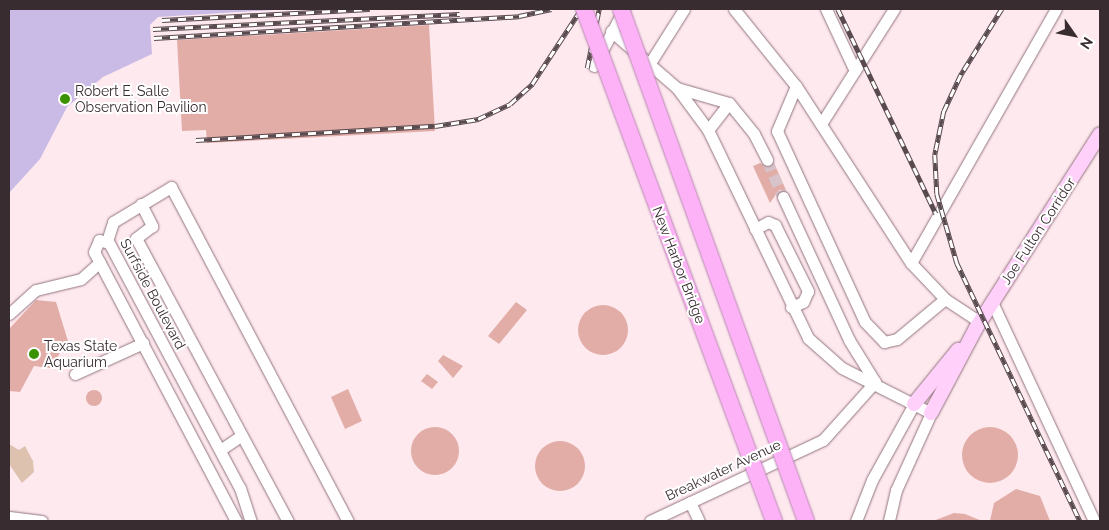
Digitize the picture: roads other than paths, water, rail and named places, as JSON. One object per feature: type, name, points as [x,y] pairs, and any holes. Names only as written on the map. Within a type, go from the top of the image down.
[{"type":"highway","name":"New Harbor Bridge","points":[[584,9],[774,521]]},
{"type":"highway","points":[[622,9],[806,521]]},
{"type":"main road","name":"Joe Fulton Corridor","points":[[931,413],[978,325],[1100,134]]},
{"type":"main road","name":"Joe Fulton Corridor","points":[[914,404],[978,325]]},
{"type":"street","points":[[594,66],[622,9]]},
{"type":"street","points":[[650,63],[684,9]]},
{"type":"street","points":[[734,9],[796,86],[911,263],[945,299],[978,325]]},
{"type":"street","points":[[826,9],[856,71]]},
{"type":"street","points":[[821,124],[894,9]]},
{"type":"street","points":[[911,263],[1056,9]]},
{"type":"street","points":[[611,31],[677,88],[708,130],[791,307],[808,338],[824,354],[931,413],[896,490],[889,521]]},
{"type":"street","points":[[796,86],[776,131],[865,322],[884,342],[897,339],[945,299]]},
{"type":"street","points":[[677,88],[729,103],[754,134],[767,160]]},
{"type":"street","points":[[708,130],[729,103]]},
{"type":"street","points":[[107,241],[112,222],[171,187],[348,521]]},
{"type":"street","points":[[784,197],[849,340],[875,382]]},
{"type":"street","points":[[141,204],[152,226],[136,238],[288,521]]},
{"type":"street","points":[[755,229],[768,222],[776,225],[808,291],[803,302],[791,307]]},
{"type":"street","name":"Surfside Boulevard","points":[[236,521],[100,262],[93,246],[99,240],[107,241],[244,496],[251,521]]},
{"type":"street","points":[[9,314],[36,290],[81,279],[100,262]]},
{"type":"street","points":[[992,302],[1094,521]]},
{"type":"street","points":[[75,374],[143,343]]},
{"type":"street","name":"Breakwater Avenue","points":[[650,521],[809,446],[839,427],[875,382]]},
{"type":"street","points":[[856,521],[872,480],[914,404]]},
{"type":"street","points":[[220,450],[241,436]]},
{"type":"street","points":[[690,502],[699,521]]},
{"type":"street","points":[[9,517],[42,521]]},
{"type":"tunnel","points":[[767,160],[783,197]]},
{"type":"railway","points":[[162,20],[370,9]]},
{"type":"railway","points":[[154,38],[519,16],[551,9]]},
{"type":"railway","points":[[196,140],[435,126],[478,119],[510,104],[532,84],[581,9]]},
{"type":"railway","points":[[587,68],[599,9]]},
{"type":"railway","points":[[838,9],[936,214]]},
{"type":"railway","points":[[1002,9],[961,75],[944,111],[935,155],[937,194],[957,263],[1080,521]]},
{"type":"railway","points":[[153,29],[460,14]]},
{"type":"place","name":"Robert E. Salle Observation Pavilion","points":[[65,99]]},
{"type":"place","name":"Texas State Aquarium","points":[[34,354]]}]
